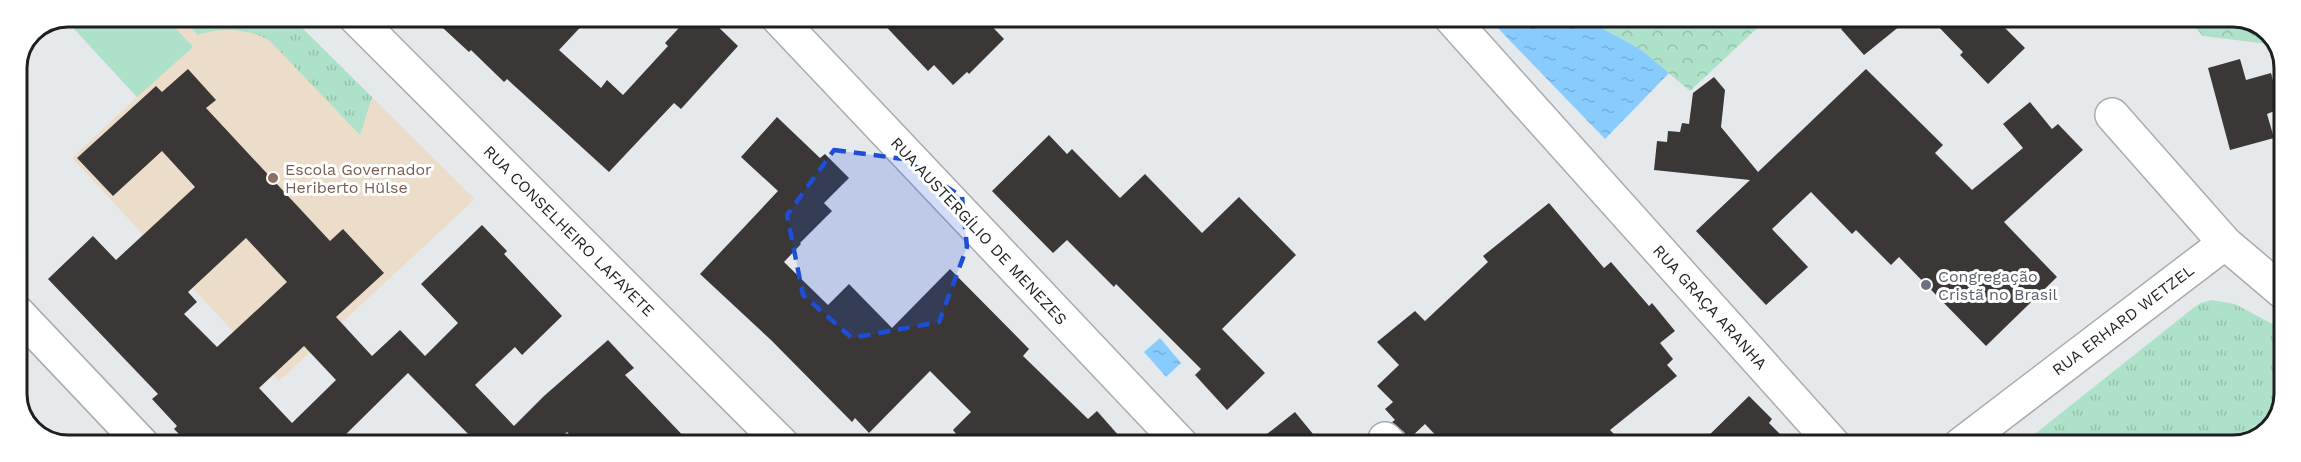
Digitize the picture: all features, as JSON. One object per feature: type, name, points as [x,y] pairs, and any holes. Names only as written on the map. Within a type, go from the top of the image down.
[{"type":"street","name":"RUA CONSELHEIRO LAFAYETE","points":[[364,27],[765,435]]},
{"type":"street","name":"RUA AUSTERGÍLIO DE MENEZES","points":[[786,27],[1173,435]]},
{"type":"street","name":"RUA GRAÇA ARANHA","points":[[1459,27],[1825,435]]},
{"type":"street","points":[[2112,115],[2225,243],[2274,285]]},
{"type":"street","name":"RUA ERHARD WETZEL","points":[[1973,435],[2225,243]]},
{"type":"street","points":[[27,323],[134,435]]},
{"type":"highlighted area","points":[[834,150],[904,159],[962,197],[967,247],[939,322],[852,338],[803,295],[787,215]]},
{"type":"shaded area","name":"Escola Governador Heriberto Hülse","points":[[72,27],[301,27],[475,199],[279,381],[72,158],[137,97]]},
{"type":"green space","points":[[72,27],[174,27],[193,47],[137,97]]},
{"type":"green space","points":[[191,27],[301,27],[372,97],[360,135],[270,41],[253,33],[235,30],[197,35]]},
{"type":"green space","points":[[1600,27],[1758,27],[1690,91],[1640,49]]},
{"type":"green space","points":[[2195,27],[2233,27],[2254,32],[2266,44],[2203,36]]},
{"type":"green space","points":[[2212,300],[2235,304],[2274,325],[2273,402],[2267,417],[2258,427],[2239,435],[2034,435],[2192,309]]},
{"type":"water","points":[[1497,27],[1600,27],[1640,49],[1669,73],[1605,139]]},
{"type":"water","points":[[1160,338],[1181,363],[1166,377],[1144,352]]},
{"type":"building","points":[[442,27],[581,27],[559,50],[601,88],[607,80],[623,95],[668,46],[665,43],[680,27],[718,27],[738,46],[681,109],[674,103],[609,172],[507,79],[504,82],[471,50],[469,52]]},
{"type":"building","points":[[886,27],[993,27],[1004,39],[969,74],[967,72],[953,85],[934,65],[928,71]]},
{"type":"building","points":[[1843,27],[1899,27],[1864,55],[1841,29]]},
{"type":"building","points":[[1939,27],[2004,27],[2025,48],[1988,84],[1960,55],[1963,52]]},
{"type":"building","points":[[2240,59],[2246,80],[2271,73],[2274,84],[2274,111],[2267,114],[2274,138],[2230,150],[2208,68]]},
{"type":"building","points":[[188,69],[216,100],[206,108],[330,241],[343,229],[384,273],[336,317],[372,356],[400,330],[425,356],[458,323],[421,284],[482,225],[507,251],[504,254],[562,316],[522,355],[515,347],[475,385],[514,426],[544,396],[608,340],[634,368],[625,375],[682,435],[570,435],[567,432],[564,435],[469,435],[408,373],[345,435],[180,435],[174,429],[177,426],[152,399],[158,394],[48,279],[93,236],[116,260],[195,187],[162,151],[113,196],[77,158],[156,86],[162,92]],"holes":[[[246,238],[287,282],[217,347],[184,314],[197,302],[188,292]],[[304,346],[336,380],[292,423],[259,388]]]},
{"type":"building","points":[[1866,69],[1943,145],[1935,153],[1972,190],[2023,148],[2003,124],[2030,102],[2052,129],[2058,124],[2083,150],[2004,222],[2057,277],[1986,346],[1899,257],[1891,265],[1856,230],[1852,234],[1811,192],[1772,229],[1808,267],[1766,305],[1696,231],[1750,180],[1654,170],[1657,141],[1667,142],[1668,131],[1680,132],[1682,123],[1689,124],[1693,93],[1714,77],[1725,90],[1721,127],[1758,172]]},
{"type":"building","points":[[777,117],[820,158],[825,154],[849,178],[824,203],[832,211],[784,262],[828,305],[849,284],[892,328],[950,269],[1029,349],[1023,356],[1088,419],[1097,411],[1118,435],[957,435],[953,430],[971,412],[930,371],[869,433],[855,418],[852,422],[771,340],[700,274],[778,191],[741,157]]},
{"type":"building","points":[[1049,135],[1067,154],[1072,149],[1120,198],[1145,174],[1202,233],[1239,197],[1296,255],[1222,329],[1265,373],[1227,410],[1195,375],[1201,369],[1116,284],[1114,287],[1067,240],[1053,253],[992,191]]},
{"type":"building","points":[[1549,203],[1604,268],[1611,262],[1649,306],[1652,303],[1675,331],[1660,343],[1673,359],[1667,365],[1677,376],[1610,430],[1615,435],[1435,435],[1425,424],[1413,435],[1406,435],[1392,422],[1395,420],[1385,409],[1393,402],[1377,386],[1399,365],[1377,342],[1415,311],[1425,321],[1488,262],[1483,256]]},
{"type":"building","points":[[1749,396],[1772,419],[1769,423],[1781,435],[1709,435]]},
{"type":"building","points":[[1295,412],[1314,435],[1266,435]]},
{"type":"place","name":"Escola Governador Heriberto Hülse","points":[[273,178]]},
{"type":"place","name":"Congregação Cristã no Brasil","points":[[1926,285]]}]
